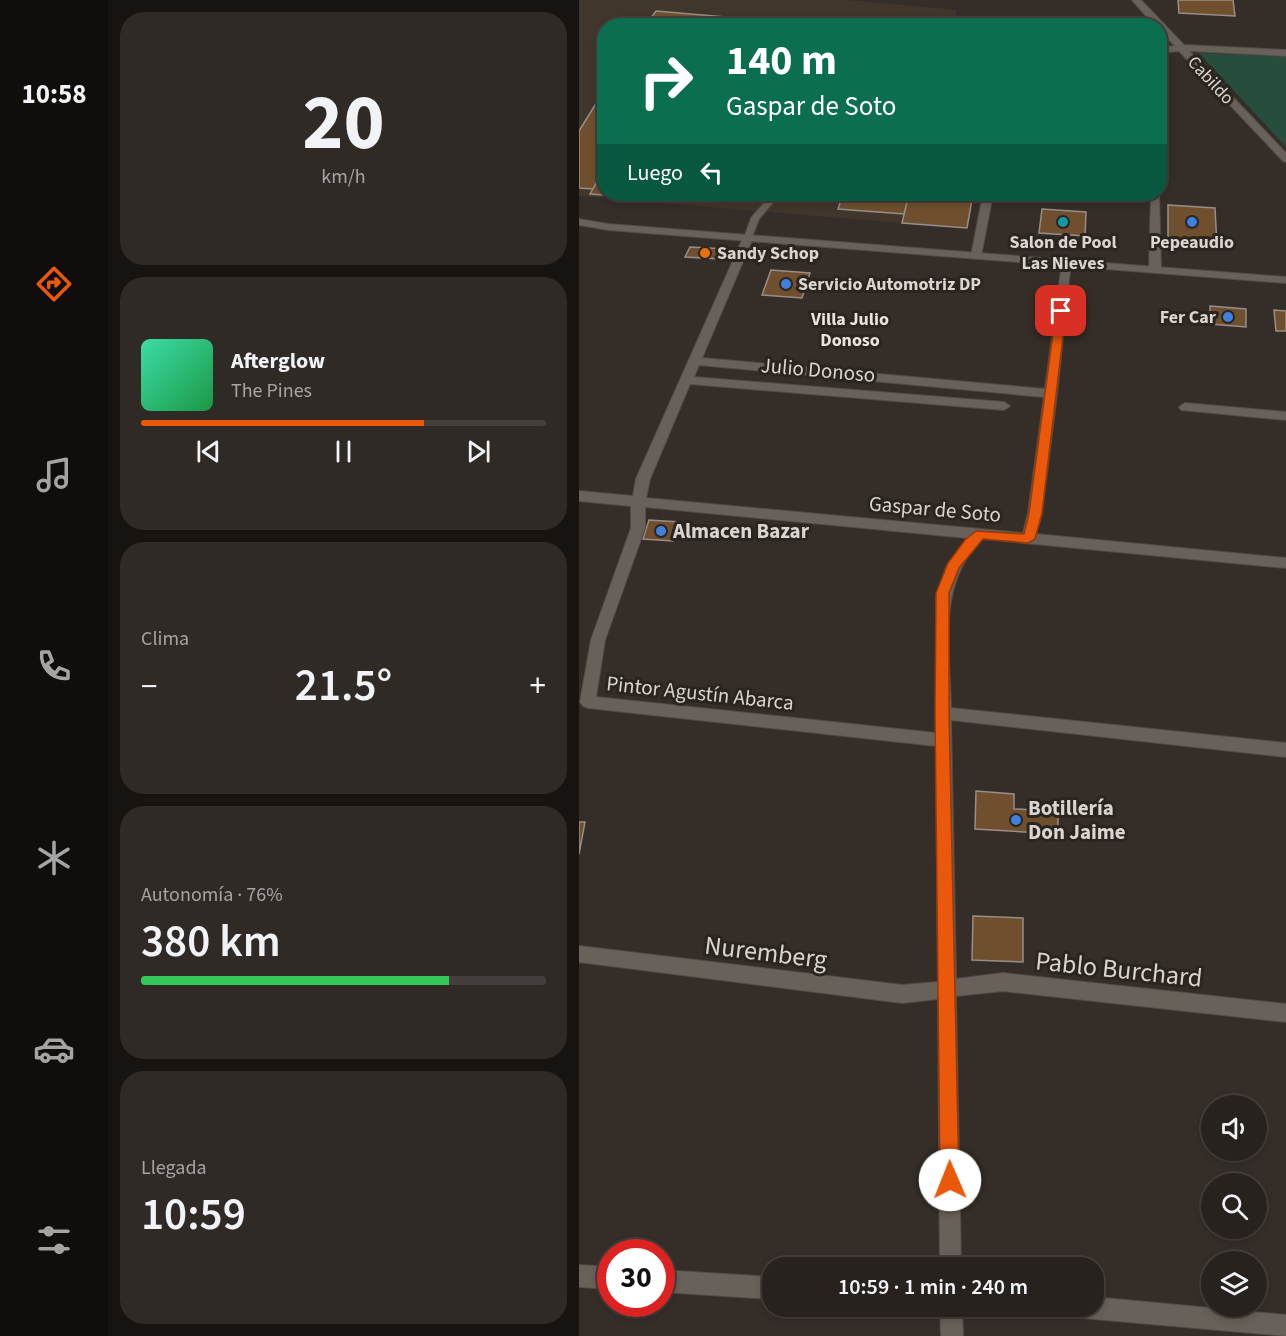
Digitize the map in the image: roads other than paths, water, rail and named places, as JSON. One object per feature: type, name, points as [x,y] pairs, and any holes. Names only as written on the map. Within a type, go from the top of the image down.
[{"type":"street","name":"Cabildo","points":[[1136,0],[1153,18]]},
{"type":"street","name":"Cabildo","points":[[1167,33],[1286,159]]},
{"type":"street","points":[[1167,49],[1286,53]]},
{"type":"street","points":[[976,256],[987,201]]},
{"type":"street","points":[[1155,270],[1156,201]]},
{"type":"street","points":[[579,222],[608,227],[1286,280]]},
{"type":"street","points":[[579,228],[608,227]]},
{"type":"street","points":[[638,502],[643,478],[748,238]]},
{"type":"street","points":[[1028,539],[1035,513],[1067,263]]},
{"type":"street","name":"Julio Donoso","points":[[694,361],[1051,394]]},
{"type":"street","name":"Julio Donoso","points":[[686,380],[1004,406]]},
{"type":"street","points":[[947,402],[950,384]]},
{"type":"street","points":[[1185,407],[1286,416]]},
{"type":"street","name":"Gaspar de Soto","points":[[579,496],[1286,564]]},
{"type":"street","name":"Pintor Agustín Abarca","points":[[638,502],[638,528],[598,640],[588,702],[942,740]]},
{"type":"street","points":[[951,1257],[942,740],[943,593],[953,566],[970,543],[980,534]]},
{"type":"street","points":[[942,712],[1286,750]]},
{"type":"street","name":"Nuremberg","points":[[579,954],[902,994],[922,995],[947,990]]},
{"type":"street","name":"Pablo Burchard","points":[[947,990],[987,981],[1003,982],[1286,1013]]},
{"type":"street","points":[[579,1276],[597,1277]]},
{"type":"street","points":[[675,1282],[762,1287]]},
{"type":"street","points":[[1104,1309],[1286,1326]]},
{"type":"street","points":[[951,1317],[952,1336]]},
{"type":"lane","points":[[748,238],[755,218],[770,201]]},
{"type":"place","name":"Salon de Pool Las Nieves","points":[[1063,222]]},
{"type":"place","name":"Pepeaudio","points":[[1192,222]]},
{"type":"place","name":"Sandy Schop","points":[[705,253]]},
{"type":"place","name":"Servicio Automotriz DP","points":[[786,284]]},
{"type":"place","name":"Fer Car","points":[[1228,317]]},
{"type":"place","name":"Almacen Bazar","points":[[661,531]]},
{"type":"place","name":"Botillería Don Jaime","points":[[1016,820]]},
{"type":"district","name":"Villa Julio Donoso","points":[[850,329]]}]
